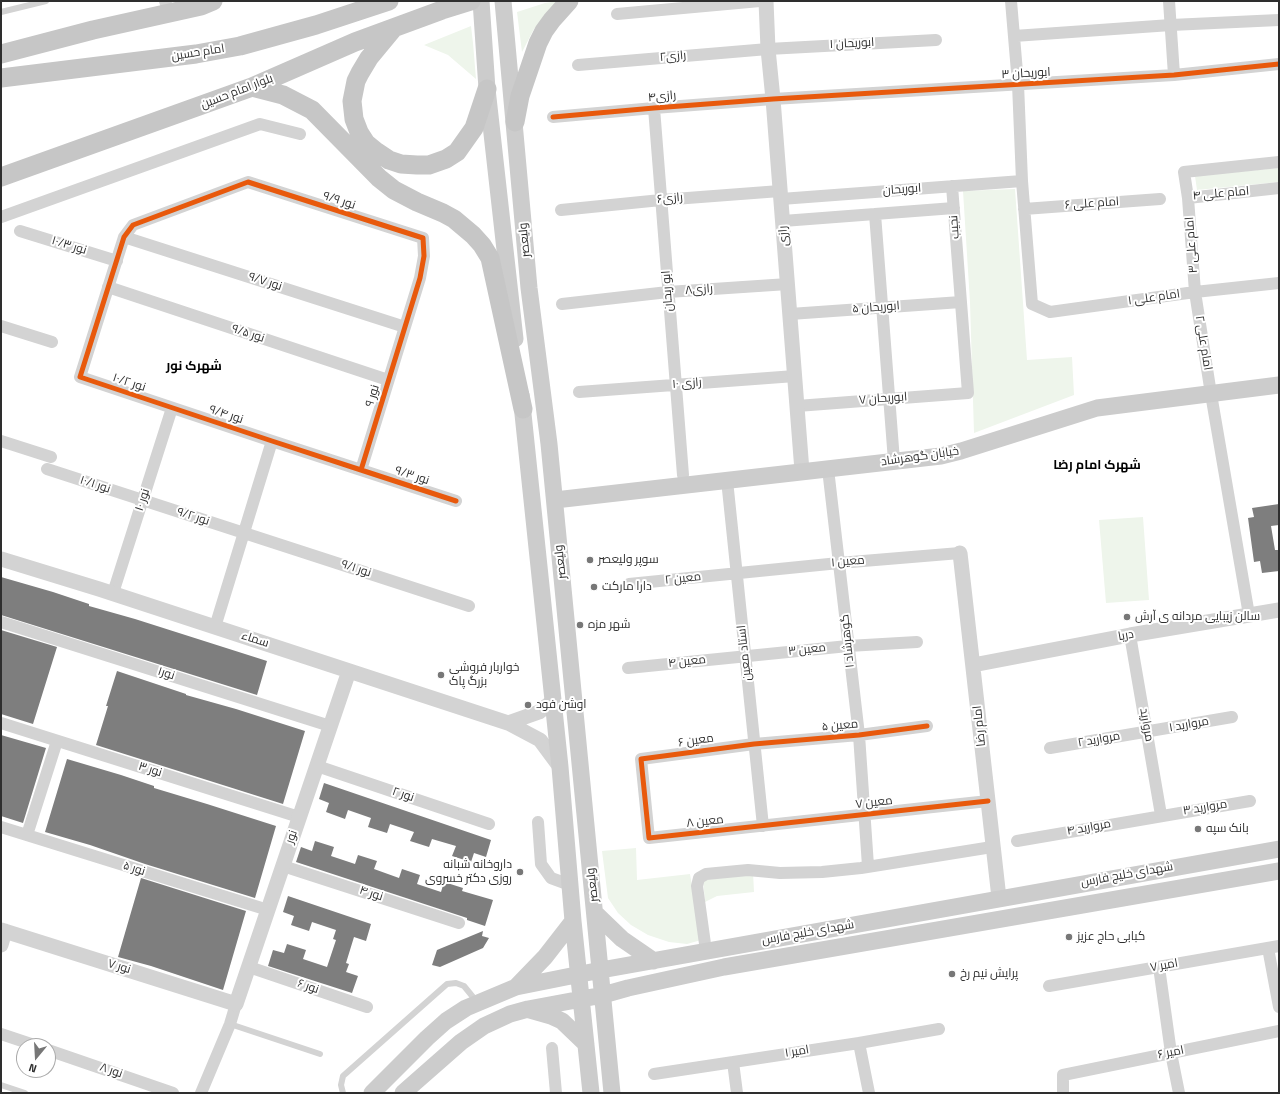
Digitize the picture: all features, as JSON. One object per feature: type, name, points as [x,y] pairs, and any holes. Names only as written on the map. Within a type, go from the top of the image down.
[{"type":"main road","points":[[1,54],[167,7],[201,6],[214,1]]},
{"type":"main road","name":"امام حسین","points":[[1,78],[196,54],[240,46],[316,25],[389,1]]},
{"type":"main road","name":"بلوار امام حسین","points":[[1,178],[252,87],[354,42],[471,1]]},
{"type":"main road","name":"ولیعصر","points":[[481,1],[487,89],[523,409],[560,767],[580,1000],[591,1093]]},
{"type":"main road","name":"ولیعصر","points":[[503,1],[529,288],[555,500],[596,914],[612,1093]]},
{"type":"main road","points":[[514,122],[520,96],[538,43],[552,20],[569,1]]},
{"type":"main road","points":[[393,28],[369,58],[360,73],[356,81],[352,101],[354,119],[359,132],[366,143],[388,160],[401,164],[429,165],[446,159],[457,152],[474,128],[487,89]]},
{"type":"main road","points":[[252,87],[283,95],[312,110],[379,178],[394,190],[416,202],[454,219],[478,240],[490,258],[523,409]]},
{"type":"main road","name":"خیابان گوهرشاد","points":[[555,500],[941,456],[962,451],[1097,408],[1279,385]]},
{"type":"main road","name":"شهدای خلیج فارس","points":[[372,1093],[446,1021],[466,1008],[516,987],[654,960],[1279,848]]},
{"type":"main road","name":"شهدای خلیج فارس","points":[[403,1093],[461,1042],[484,1026],[510,1014],[528,1009],[580,1000],[724,967],[1279,871]]},
{"type":"main road","points":[[596,914],[622,939],[654,960]]},
{"type":"main road","points":[[516,987],[545,957],[573,921]]},
{"type":"main road","points":[[528,1009],[562,1021],[586,1044]]},
{"type":"street","points":[[617,14],[760,1]]},
{"type":"street","name":"رازی","points":[[766,1],[768,49],[781,195],[802,471]]},
{"type":"street","points":[[1011,1],[1018,84],[1024,209]]},
{"type":"street","points":[[1169,1],[1174,75]]},
{"type":"street","points":[[1014,36],[1171,25],[1279,20]]},
{"type":"street","name":"ابوریحان ۱","points":[[768,49],[936,40]]},
{"type":"street","name":"رازی۲","points":[[578,65],[768,49]]},
{"type":"street","name":"ابوریحان ۳","points":[[773,99],[1174,75],[1279,64]]},
{"type":"street","name":"رازی۴","points":[[553,117],[773,99]]},
{"type":"street","name":"ابو ریحان","points":[[654,108],[682,475]]},
{"type":"street","points":[[1,216],[260,124],[300,134]]},
{"type":"street","name":"امام علی ۴","points":[[1279,162],[1184,172],[1188,198],[1279,188]]},
{"type":"street","name":"ابوریحان","points":[[781,195],[1022,181]]},
{"type":"street","name":"نور ۹/۹","points":[[124,237],[133,225],[248,182],[423,238]]},
{"type":"street","points":[[952,186],[954,208]]},
{"type":"street","name":"رازی۶","points":[[561,210],[661,200],[781,195]]},
{"type":"street","name":"امام علی ۳","points":[[1188,198],[1195,292]]},
{"type":"street","name":"امام علی ۶","points":[[1024,209],[1160,199]]},
{"type":"street","name":"نجیب","points":[[783,221],[954,208],[968,393]]},
{"type":"street","name":"امام علی ۱","points":[[1024,209],[1032,304],[1050,312],[1195,292],[1279,283]]},
{"type":"street","points":[[875,214],[894,461]]},
{"type":"street","name":"نور ۱۰/۳","points":[[20,231],[117,261]]},
{"type":"street","points":[[108,287],[124,237]]},
{"type":"street","name":"نور ۹/۷","points":[[124,237],[405,327]]},
{"type":"street","name":"نور ۹","points":[[361,470],[420,278],[424,256],[423,238]]},
{"type":"street","name":"رازی۸","points":[[562,304],[668,292],[788,284]]},
{"type":"street","name":"نور ۱۰/۲","points":[[108,287],[80,377],[172,408]]},
{"type":"street","name":"نور ۹/۵","points":[[108,287],[388,380]]},
{"type":"street","name":"امام علی ۲","points":[[1195,292],[1249,615]]},
{"type":"street","name":"ابوریحان ۵","points":[[790,314],[961,302]]},
{"type":"street","points":[[1,326],[52,342]]},
{"type":"street","name":"رازی ۱۰","points":[[579,392],[795,376]]},
{"type":"street","name":"ابوریحان ۷","points":[[797,406],[968,393]]},
{"type":"street","name":"نور ۹/۴","points":[[172,408],[272,441]]},
{"type":"street","name":"نور ۱۰","points":[[113,593],[172,408]]},
{"type":"street","points":[[1,441],[51,457]]},
{"type":"street","points":[[215,627],[272,441],[361,470]]},
{"type":"street","name":"نور ۱۰/۱","points":[[47,469],[143,500]]},
{"type":"street","name":"گوهرشاد ۱","points":[[828,469],[859,735],[868,866]]},
{"type":"street","name":"نور ۹/۳","points":[[361,470],[456,501]]},
{"type":"street","name":"استاد معین","points":[[727,480],[763,826]]},
{"type":"street","name":"نور ۹/۲","points":[[143,500],[244,533]]},
{"type":"street","name":"نور ۹/۱","points":[[244,533],[469,606]]},
{"type":"street","name":"معین ۱","points":[[736,573],[960,553]]},
{"type":"street","name":"امام رضا","points":[[960,553],[992,847],[999,898]]},
{"type":"street","name":"سماء","points":[[1,559],[113,593],[508,723],[540,740],[560,767]]},
{"type":"street","name":"معین ۲","points":[[629,584],[736,573]]},
{"type":"street","name":"دریا","points":[[973,665],[1130,635],[1279,610]]},
{"type":"street","name":"نور۱","points":[[1,622],[330,726]]},
{"type":"street","name":"مروارید","points":[[1130,635],[1161,815]]},
{"type":"street","name":"معین ۳","points":[[745,656],[848,646],[917,642]]},
{"type":"street","name":"معین ۴","points":[[628,668],[745,656]]},
{"type":"street","name":"نور","points":[[236,1004],[349,671]]},
{"type":"street","points":[[508,723],[539,712],[553,701]]},
{"type":"street","name":"مروارید ۱","points":[[1147,732],[1232,717]]},
{"type":"street","name":"نور ۳","points":[[1,723],[299,817]]},
{"type":"street","name":"معین ۵","points":[[754,744],[859,735],[927,726]]},
{"type":"street","name":"مروارید ۲","points":[[1050,748],[1147,732]]},
{"type":"street","points":[[27,835],[57,741]]},
{"type":"street","name":"معین ۶","points":[[649,838],[642,759],[754,744]]},
{"type":"street","name":"نور ۲","points":[[316,766],[489,824]]},
{"type":"street","name":"معین ۷","points":[[763,826],[988,801]]},
{"type":"street","name":"مروارید ۳","points":[[1161,815],[1250,801]]},
{"type":"street","name":"مروارید ۴","points":[[1017,841],[1161,815]]},
{"type":"street","points":[[538,822],[541,864],[551,878],[570,885]]},
{"type":"street","name":"معین ۸","points":[[649,838],[763,826]]},
{"type":"street","name":"نور ۵","points":[[1,827],[268,910]]},
{"type":"street","points":[[706,951],[697,886],[699,878],[706,874],[748,870],[780,873],[822,872],[992,847]]},
{"type":"street","name":"نور ۴","points":[[283,866],[459,924]]},
{"type":"street","name":"نور ۷","points":[[2,936],[236,1004]]},
{"type":"street","points":[[1273,947],[1279,1007]]},
{"type":"street","name":"امیر ۷","points":[[1049,986],[1273,947]]},
{"type":"street","name":"نور ۶","points":[[249,966],[367,1007]]},
{"type":"street","points":[[1159,967],[1171,1053],[1179,1093]]},
{"type":"street","points":[[201,1093],[230,1024],[236,1004]]},
{"type":"street","name":"امیر ۱","points":[[654,1074],[859,1043],[939,1029]]},
{"type":"street","name":"امیر ۶","points":[[1063,1093],[1063,1075],[1279,1031]]},
{"type":"street","points":[[1,1034],[16,1039]]},
{"type":"street","points":[[859,1043],[869,1093]]},
{"type":"street","points":[[552,1048],[556,1093]]},
{"type":"street","name":"نور ۸","points":[[56,1053],[173,1093]]},
{"type":"street","points":[[732,1062],[737,1093]]},
{"type":"lane","points":[[1,12],[46,1]]},
{"type":"lane","points":[[343,1093],[341,1085],[343,1076],[447,984],[456,983],[464,986],[478,1003]]},
{"type":"lane","points":[[230,1024],[320,1054]]},
{"type":"lane","points":[[1,1085],[25,1093]]},
{"type":"shaded area","points":[[558,1],[534,29],[522,52],[517,12],[545,3]]},
{"type":"shaded area","points":[[471,26],[476,79],[448,55],[424,45]]},
{"type":"shaded area","points":[[1279,168],[1279,182],[1197,190],[1195,176]]},
{"type":"shaded area","points":[[1015,189],[1027,360],[1072,357],[1074,395],[974,433],[970,302],[963,191]]},
{"type":"shaded area","points":[[1143,517],[1149,600],[1106,603],[1099,520]]},
{"type":"shaded area","points":[[636,848],[637,880],[690,874],[701,940],[687,944],[669,942],[648,935],[631,925],[618,913],[608,898],[602,851]]},
{"type":"shaded area","points":[[753,872],[754,892],[717,896],[705,902],[703,879]]},
{"type":"building","points":[[1279,504],[1279,525],[1271,526],[1275,550],[1279,550],[1279,571],[1262,573],[1260,561],[1254,562],[1248,518],[1254,517],[1252,508]]},
{"type":"building","points":[[1,577],[53,592],[89,604],[89,606],[267,661],[257,695],[1,615]]},
{"type":"building","points":[[1,630],[57,647],[33,724],[1,714]]},
{"type":"building","points":[[117,671],[186,695],[305,731],[283,804],[96,745]]},
{"type":"building","points":[[1,735],[46,748],[23,823],[1,816]]},
{"type":"building","points":[[67,759],[121,775],[154,786],[154,788],[276,826],[255,898],[45,832]]},
{"type":"building","points":[[324,783],[491,840],[486,857],[474,853],[471,862],[452,856],[456,846],[432,839],[429,847],[410,841],[414,832],[390,824],[387,833],[368,827],[371,818],[348,810],[345,819],[326,812],[329,803],[319,799]]},
{"type":"building","points":[[315,841],[334,847],[331,856],[355,864],[358,855],[377,861],[374,869],[399,878],[402,869],[420,875],[417,884],[441,892],[444,882],[463,888],[462,891],[493,900],[485,926],[467,920],[467,918],[296,862],[301,847],[312,851]]},
{"type":"building","points":[[141,878],[246,911],[223,990],[151,966],[118,957]]},
{"type":"building","points":[[288,896],[371,924],[366,941],[354,937],[346,963],[349,964],[346,972],[358,976],[352,993],[268,966],[273,950],[284,953],[287,944],[306,950],[303,959],[327,967],[336,940],[333,939],[336,930],[312,922],[309,931],[291,925],[294,916],[283,912]]},
{"type":"building","points":[[483,931],[482,936],[489,938],[483,948],[440,967],[432,965],[437,950]]},
{"type":"cycle path","points":[[553,117],[773,99],[1174,75],[1279,64]]},
{"type":"cycle path","points":[[361,470],[420,278],[424,256],[423,238],[248,182],[133,225],[124,237],[80,377],[272,441],[456,501]]},
{"type":"cycle path","points":[[927,726],[859,735],[754,744],[641,759],[649,838],[988,801]]},
{"type":"place","name":"سوپر ولیعصر","points":[[590,560]]},
{"type":"place","name":"دارا مارکت","points":[[594,587]]},
{"type":"place","name":"سالن زیبایی مردانه ی آرش","points":[[1127,617]]},
{"type":"place","name":"شهر مزه","points":[[580,625]]},
{"type":"place","name":"خواربار فروشی بزرگ پاک","points":[[441,675]]},
{"type":"place","name":"اوشن فود","points":[[528,705]]},
{"type":"place","name":"بانک سپه","points":[[1198,829]]},
{"type":"place","name":"داروخانه شبانه روزی دکتر خسروی","points":[[520,872]]},
{"type":"place","name":"کبابی حاج عزیز","points":[[1069,937]]},
{"type":"place","name":"پرایش نیم رخ","points":[[952,974]]},
{"type":"district","name":"شهرک نور","points":[[194,367]]},
{"type":"district","name":"شهرک امام رضا","points":[[1097,466]]}]
